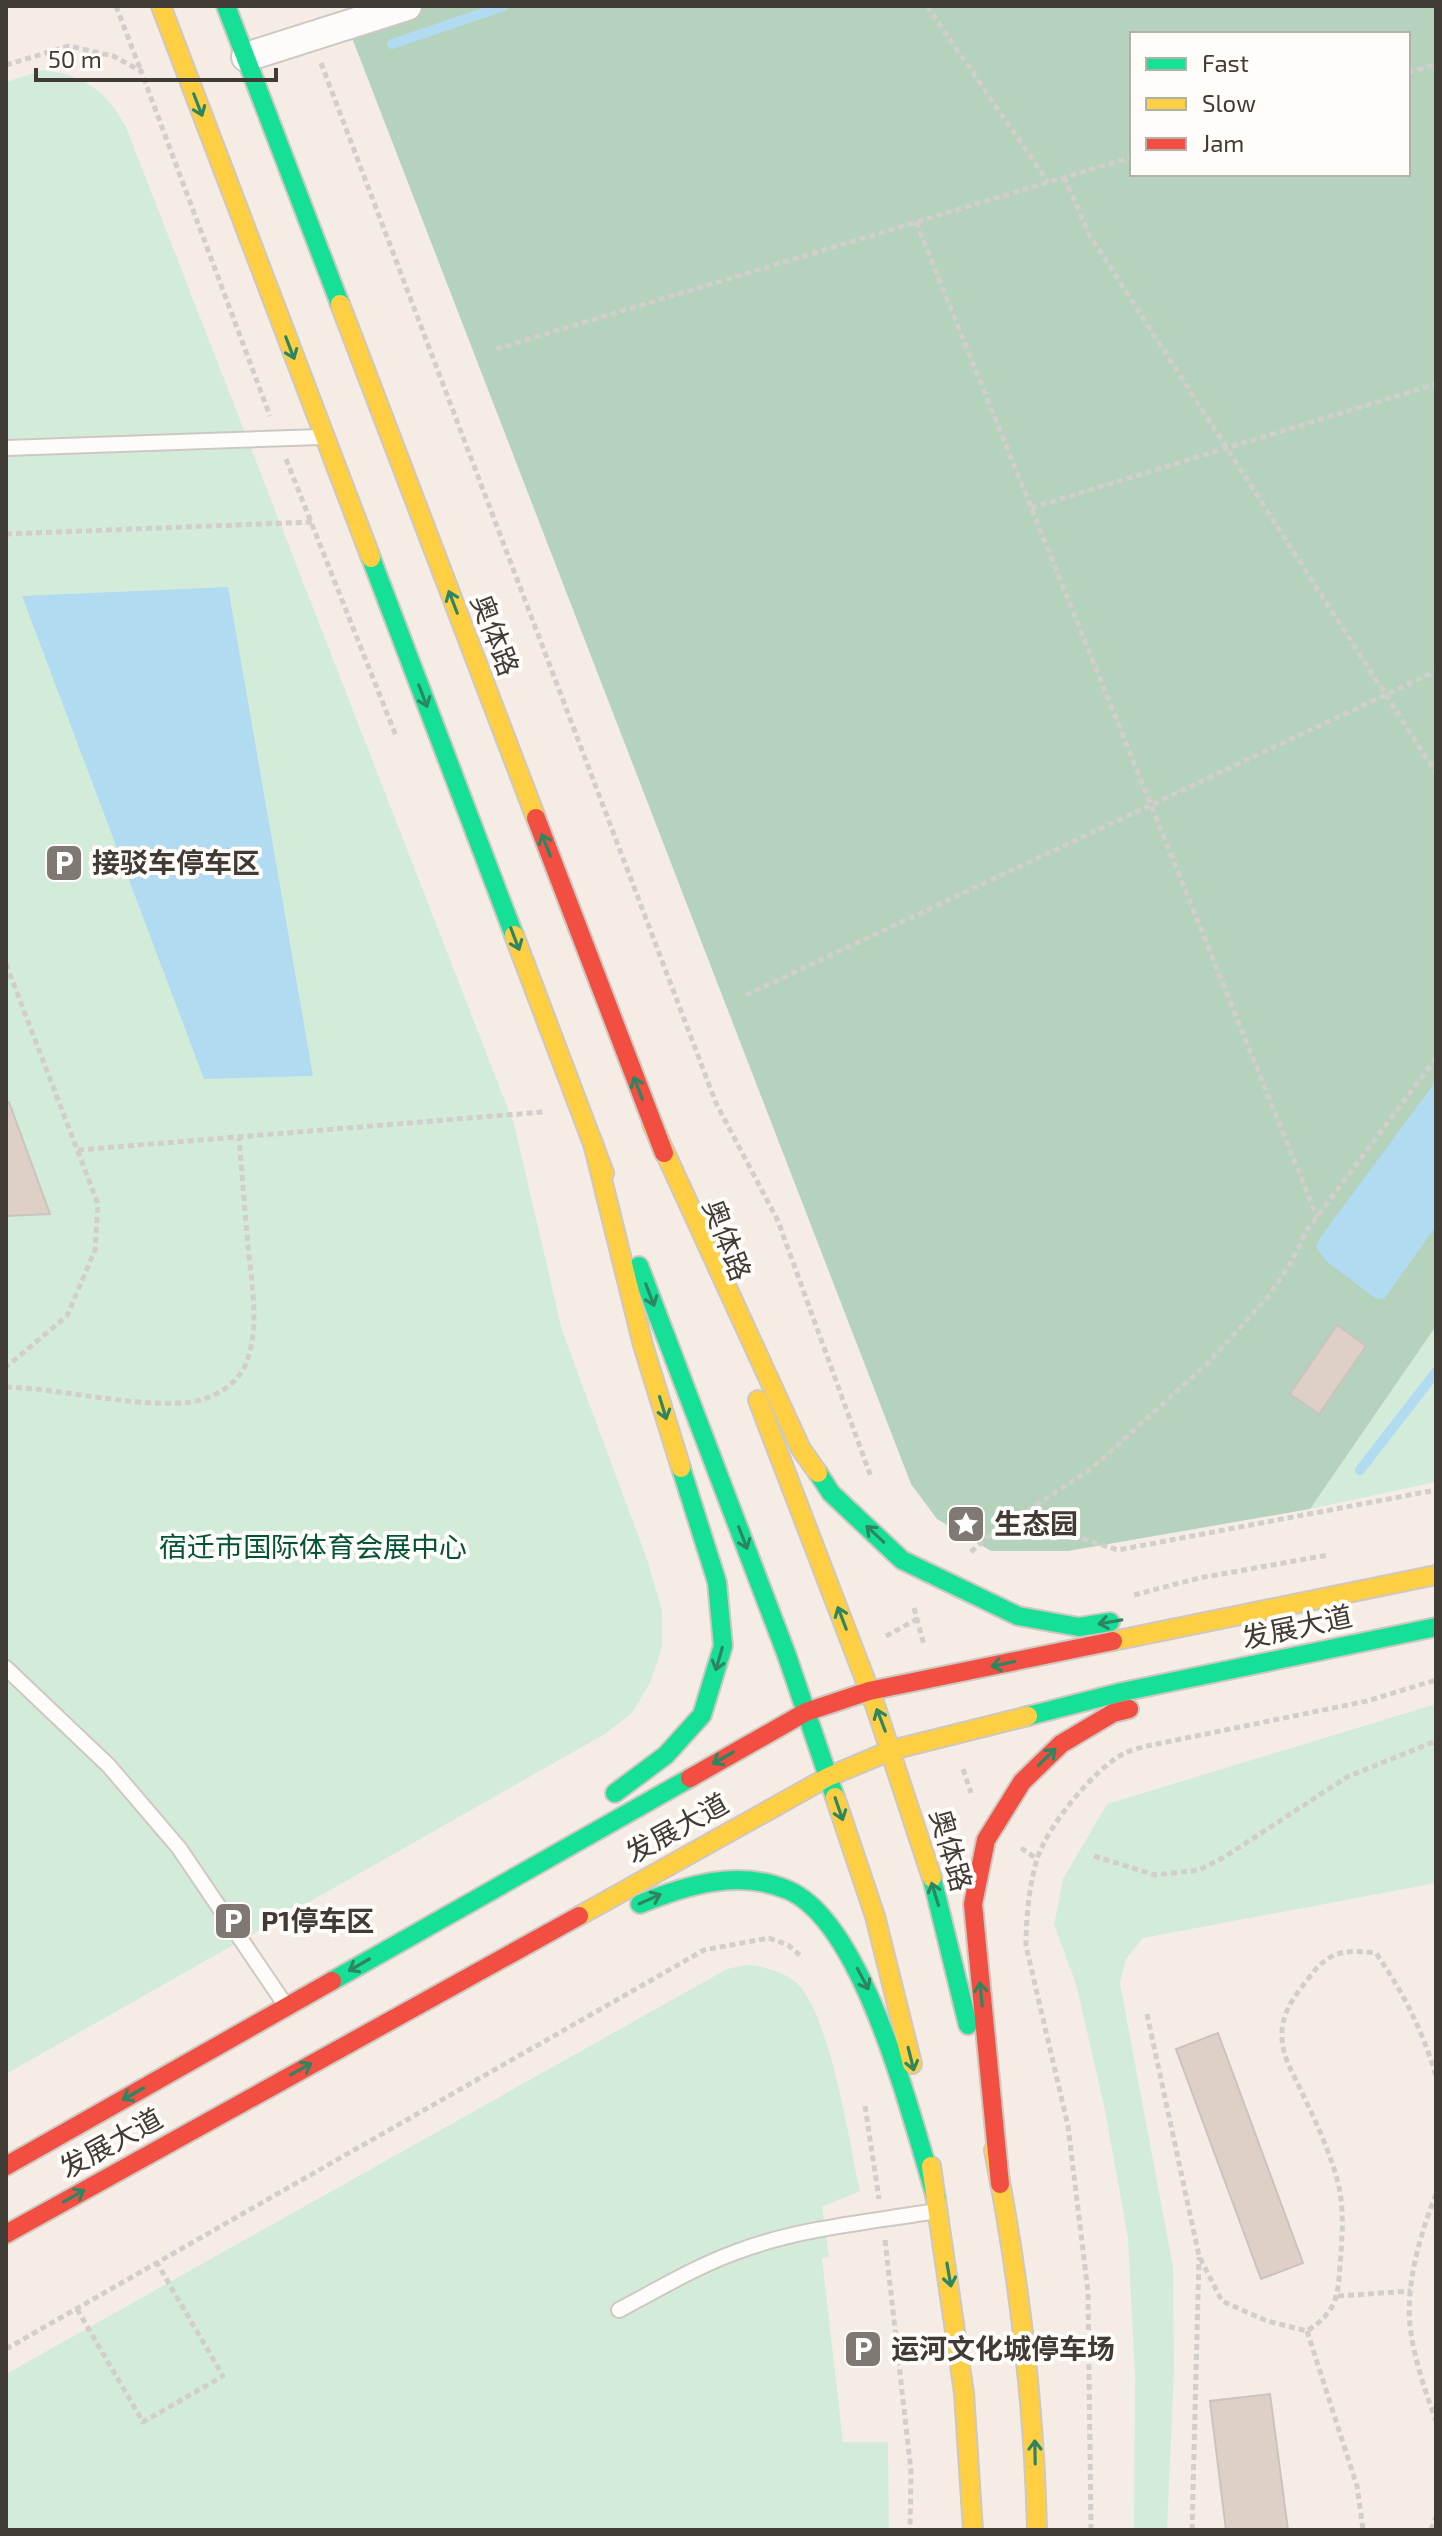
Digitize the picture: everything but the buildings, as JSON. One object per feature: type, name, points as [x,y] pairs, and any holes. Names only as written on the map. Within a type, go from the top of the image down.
[{"type":"main road","points":[[161,6],[781,1638],[875,1916],[916,2077],[952,2292],[971,2460],[973,2530]]},
{"type":"main road","name":"奥体路","points":[[226,6],[892,1750],[957,1969],[1013,2245],[1035,2441],[1037,2530]]},
{"type":"main road","points":[[652,1124],[809,1460],[831,1493],[902,1560],[1018,1616],[1079,1627],[1123,1619]]},
{"type":"main road","points":[[593,1143],[643,1345],[717,1582],[723,1646],[702,1715],[666,1755],[603,1802]]},
{"type":"main road","points":[[1153,1614],[1272,1594],[1436,1573]]},
{"type":"main road","name":"发展大道","points":[[6,2166],[806,1712],[869,1691],[1436,1573]]},
{"type":"main road","points":[[1000,2184],[973,1904],[986,1840],[1022,1782],[1061,1744],[1113,1713],[1436,1629]]},
{"type":"main road","name":"发展大道","points":[[6,2234],[828,1777],[892,1750],[1122,1692],[1436,1629]]},
{"type":"main road","points":[[427,1927],[578,1820]]},
{"type":"main road","points":[[451,1987],[664,1893],[716,1880],[762,1883],[788,1890],[811,1906],[842,1941],[871,1995],[937,2204]]},
{"type":"street","points":[[246,57],[407,6]]},
{"type":"lane","points":[[6,448],[324,437]]},
{"type":"lane","points":[[6,1668],[109,1766],[179,1848],[286,2007]]},
{"type":"lane","points":[[619,2310],[736,2252],[825,2229],[882,2220],[937,2204]]},
{"type":"path","points":[[116,6],[310,522],[399,743]]},
{"type":"path","points":[[927,6],[1048,182]]},
{"type":"path","points":[[311,37],[706,1078],[778,1221],[878,1490]]},
{"type":"path","points":[[6,65],[69,46],[113,56],[141,71]]},
{"type":"path","points":[[1410,72],[1436,64]]},
{"type":"path","points":[[496,349],[1130,158]]},
{"type":"path","points":[[1064,177],[1089,234],[1436,773]]},
{"type":"path","points":[[916,222],[1317,1217]]},
{"type":"path","points":[[1031,508],[1436,384]]},
{"type":"path","points":[[6,534],[356,522]]},
{"type":"path","points":[[746,995],[1436,671]]},
{"type":"path","points":[[6,964],[98,1204],[95,1250],[67,1316],[6,1367]]},
{"type":"path","points":[[954,1585],[972,1551],[1091,1469],[1207,1364],[1268,1297],[1317,1217],[1436,1058]]},
{"type":"path","points":[[78,1150],[543,1112],[538,1098]]},
{"type":"path","points":[[6,1387],[184,1403],[205,1399],[227,1387],[243,1371],[252,1345],[254,1312],[239,1138]]},
{"type":"path","points":[[1014,1520],[1118,1550],[1436,1490]]},
{"type":"path","points":[[1121,1598],[1199,1578],[1333,1555]]},
{"type":"path","points":[[914,1605],[922,1637]]},
{"type":"path","points":[[1091,2530],[1088,2292],[1068,2126],[1026,1946],[1026,1926],[1037,1859],[1048,1832],[1082,1789],[1123,1754],[1147,1746],[1367,1701],[1436,1680]]},
{"type":"path","points":[[1094,1856],[1155,1875],[1199,1870],[1226,1856],[1347,1777],[1436,1741]]},
{"type":"path","points":[[6,2349],[704,1950],[769,1938],[788,1945],[812,1966]]},
{"type":"path","points":[[1199,2256],[1222,2301],[1267,2321],[1307,2331],[1325,2319],[1338,2296],[1343,2237],[1340,2191],[1302,2092],[1287,2067],[1282,2032],[1291,2002],[1316,1968],[1333,1954],[1353,1950],[1376,1953],[1404,1994],[1436,2076]]},
{"type":"path","points":[[1147,2014],[1199,2256],[1192,2530]]},
{"type":"path","points":[[864,2104],[882,2220],[911,2471],[910,2530]]},
{"type":"path","points":[[1436,2194],[1416,2257],[1410,2325],[1420,2375],[1436,2421]]},
{"type":"path","points":[[77,2309],[143,2422],[223,2376],[157,2263]]},
{"type":"path","points":[[1338,2296],[1411,2291]]},
{"type":"path","points":[[1307,2331],[1357,2486],[1363,2530]]},
{"type":"path","points":[[1431,2530],[1436,2517]]},
{"type":"green space","points":[[429,6],[1436,6],[1436,1326],[1310,1509],[1068,1551],[991,1551],[937,1519],[911,1484],[349,30]]},
{"type":"green space","name":"宿迁市国际体育会展中心","points":[[43,70],[70,76],[93,87],[111,104],[126,127],[514,1124],[562,1330],[648,1562],[662,1611],[662,1647],[650,1683],[632,1713],[605,1734],[6,2074],[6,82]]},
{"type":"green space","points":[[1436,1326],[1436,1482],[1310,1509]]},
{"type":"green space","points":[[1436,1704],[1436,1883],[1143,1938],[1126,1959],[1120,1983],[1173,2267],[1174,2371],[1167,2530],[1134,2530],[1135,2375],[1128,2238],[1105,2110],[1076,1984],[1054,1925],[1063,1879],[1107,1804]]},
{"type":"green space","points":[[746,1965],[764,1967],[793,1980],[806,1995],[828,2046],[860,2191],[822,2207],[829,2257],[822,2258],[843,2442],[888,2442],[889,2530],[6,2530],[6,2374],[727,1969]]},
{"type":"water","points":[[228,587],[313,1076],[204,1079],[22,596]]},
{"type":"water","points":[[1436,1081],[1436,1226],[1384,1299],[1375,1298],[1326,1261],[1316,1247]]},
{"type":"waterway","points":[[392,44],[504,6]]},
{"type":"waterway","points":[[1360,1470],[1436,1372]]},
{"type":"traffic: fast","points":[[226,6],[340,304]]},
{"type":"traffic: fast","points":[[371,558],[514,935]]},
{"type":"traffic: fast","points":[[639,1266],[786,1653],[835,1797]]},
{"type":"traffic: fast","points":[[615,1793],[666,1755],[702,1715],[723,1646],[717,1582],[681,1468]]},
{"type":"traffic: fast","points":[[818,1473],[831,1493],[902,1560],[1018,1616],[1079,1627],[1110,1622]]},
{"type":"traffic: fast","points":[[1028,1716],[1122,1692],[1436,1627]]},
{"type":"traffic: fast","points":[[332,1981],[690,1778]]},
{"type":"traffic: fast","points":[[932,1878],[968,2025]]},
{"type":"traffic: fast","points":[[640,1904],[694,1886],[732,1880],[769,1884],[788,1890],[815,1910],[840,1941],[882,2028],[936,2198]]},
{"type":"traffic: slow","points":[[161,6],[371,558]]},
{"type":"traffic: slow","points":[[340,304],[536,818]]},
{"type":"traffic: slow","points":[[514,935],[604,1173]]},
{"type":"traffic: slow","points":[[652,1124],[801,1449],[818,1473]]},
{"type":"traffic: slow","points":[[593,1143],[643,1345],[681,1468]]},
{"type":"traffic: slow","points":[[758,1400],[876,1708],[932,1878]]},
{"type":"traffic: slow","points":[[1113,1641],[1436,1575]]},
{"type":"traffic: slow","points":[[579,1916],[828,1777],[892,1750],[1028,1716]]},
{"type":"traffic: slow","points":[[835,1797],[875,1916],[912,2064]]},
{"type":"traffic: slow","points":[[994,2150],[1024,2339],[1033,2434],[1037,2530]]},
{"type":"traffic: slow","points":[[931,2166],[964,2393],[973,2530]]},
{"type":"traffic: jam","points":[[536,818],[664,1153]]},
{"type":"traffic: jam","points":[[690,1778],[806,1712],[869,1691],[1113,1641]]},
{"type":"traffic: jam","points":[[1000,2184],[973,1904],[986,1840],[1022,1782],[1061,1744],[1113,1713],[1129,1709]]},
{"type":"traffic: jam","points":[[6,2234],[579,1916]]},
{"type":"traffic: jam","points":[[6,2166],[332,1981]]},
{"type":"place","name":"接驳车停车区","points":[[64,863]]},
{"type":"place","name":"生态园","points":[[966,1524]]},
{"type":"place","name":"P1停车区","points":[[233,1921]]},
{"type":"place","name":"运河文化城停车场","points":[[863,2349]]}]
